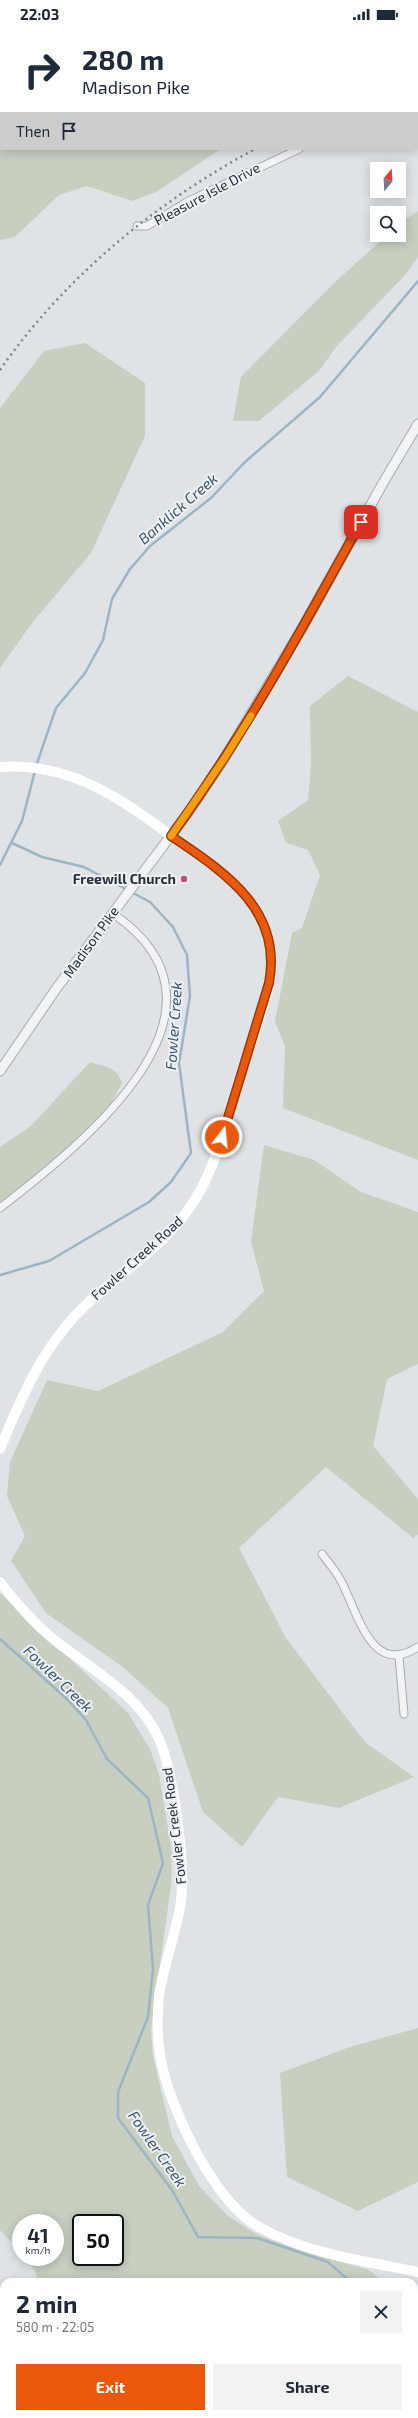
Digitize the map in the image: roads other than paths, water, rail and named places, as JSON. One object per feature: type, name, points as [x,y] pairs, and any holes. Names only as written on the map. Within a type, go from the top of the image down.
[{"type":"main road","name":"Fowler Creek Road","points":[[0,1449],[26,1388],[55,1340],[88,1303],[161,1240],[187,1212],[204,1188],[214,1161],[271,972],[271,955],[265,928],[259,912],[237,885],[138,812],[90,783],[53,771],[3,767]]},
{"type":"main road","name":"Fowler Creek Road","points":[[0,1582],[45,1632],[118,1688],[140,1710],[158,1738],[171,1783],[182,1884],[181,1905],[160,1995],[158,2043],[168,2088],[183,2125],[200,2158],[231,2205],[258,2227],[293,2243],[418,2272]]},
{"type":"street","name":"Pleasure Isle Drive","points":[[137,226],[147,226],[188,202],[297,150]]},
{"type":"street","name":"Madison Pike","points":[[0,1070],[112,913],[171,836],[224,759],[273,679],[382,483],[418,424]]},
{"type":"street","points":[[0,1208],[71,1149],[137,1080],[150,1059],[163,1026],[167,1007],[166,990],[160,968],[144,938],[112,913]]},
{"type":"street","points":[[322,1554],[340,1578],[368,1639],[380,1651],[399,1657],[418,1648]]},
{"type":"street","points":[[399,1657],[404,1714]]},
{"type":"waterway","name":"Banklick Creek","points":[[36,766],[56,708],[85,673],[103,640],[112,599],[130,569],[150,546],[211,498],[245,462],[320,397],[418,281]]},
{"type":"waterway","name":"Banklick Creek","points":[[0,865],[22,821],[35,771]]},
{"type":"waterway","name":"Fowler Creek","points":[[0,1275],[49,1261],[149,1202],[171,1182],[191,1153],[179,1063],[190,996],[187,955],[173,927],[150,902],[84,867],[42,857],[12,843]]},
{"type":"waterway","name":"Fowler Creek","points":[[0,1639],[67,1699],[86,1720],[107,1759],[148,1798],[163,1863],[148,1905],[153,1969],[148,2017],[118,2092],[118,2118],[172,2190],[198,2237],[257,2238],[328,2262],[346,2278]]},
{"type":"railway","points":[[0,370],[53,304],[83,273],[114,245],[182,193],[253,150]]},
{"type":"place","name":"Freewill Church","points":[[184,879]]}]
